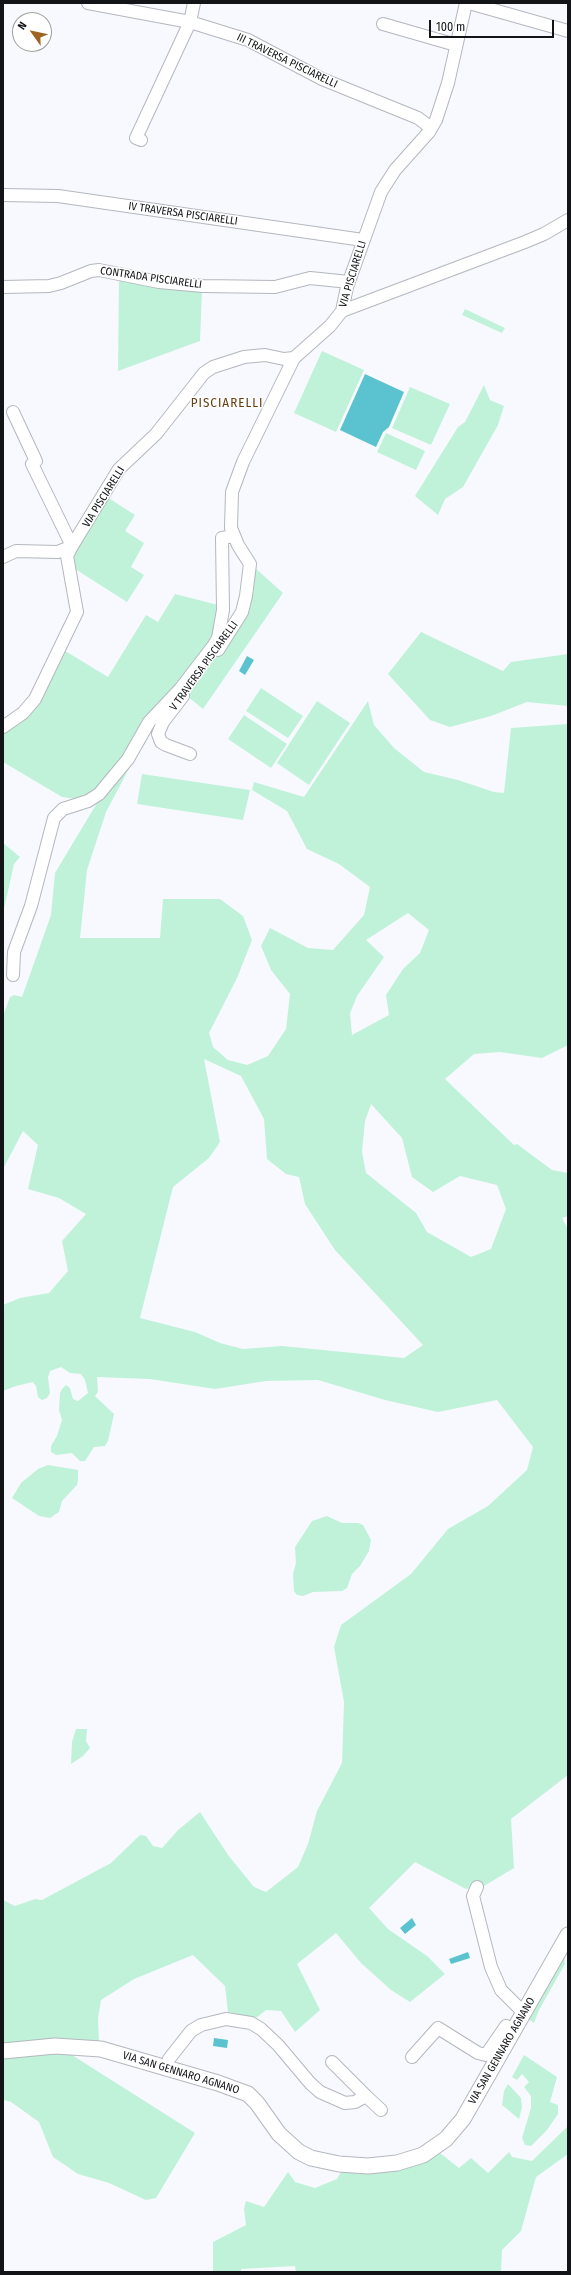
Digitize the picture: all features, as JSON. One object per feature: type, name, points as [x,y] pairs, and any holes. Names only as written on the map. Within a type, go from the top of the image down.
[{"type":"main road","name":"VIA SAN GENNARO AGNANO","points":[[3,2051],[55,2046],[101,2049],[248,2094],[257,2103],[280,2134],[299,2152],[311,2158],[339,2164],[368,2166],[397,2163],[423,2155],[446,2139],[463,2118],[568,1935]]},
{"type":"street","name":"III TRAVERSA PISCIARELLI","points":[[88,3],[190,22],[248,40],[322,79],[418,118],[431,128]]},
{"type":"street","points":[[141,140],[136,138],[190,22],[194,3]]},
{"type":"street","name":"VIA PISCIARELLI","points":[[72,546],[119,469],[156,434],[204,373],[213,367],[244,357],[265,355],[284,359],[294,358],[330,326],[342,311],[349,282],[363,240],[385,184],[431,128],[445,93],[466,3]]},
{"type":"street","points":[[469,3],[568,31]]},
{"type":"street","points":[[383,24],[456,45]]},
{"type":"street","name":"IV TRAVERSA PISCIARELLI","points":[[3,194],[58,196],[363,240]]},
{"type":"street","points":[[342,311],[525,242],[568,220]]},
{"type":"street","name":"CONTRADA PISCIARELLI","points":[[3,287],[49,286],[61,283],[91,270],[159,282],[203,286],[275,287],[310,278],[349,282]]},
{"type":"street","name":"V TRAVERSA PISCIARELLI","points":[[190,754],[160,742],[158,734],[164,722],[234,627],[242,612],[246,596],[250,564],[234,536],[230,508],[236,480],[294,358]]},
{"type":"street","points":[[13,412],[36,461],[32,464],[72,546]]},
{"type":"street","points":[[13,975],[14,952],[31,906],[54,818],[63,809],[88,801],[99,794],[128,759],[149,722],[181,688],[214,645],[218,638],[223,610],[222,538],[234,536]]},
{"type":"street","points":[[3,557],[16,551],[58,552],[72,546]]},
{"type":"street","points":[[3,727],[23,713],[35,699],[77,612],[67,556],[72,546]]},
{"type":"street","points":[[477,1887],[474,1896],[491,1967],[501,1990],[524,2013]]},
{"type":"street","points":[[166,2068],[169,2059],[192,2031],[202,2025],[226,2019],[251,2023],[261,2029],[278,2045],[310,2083],[320,2092],[345,2103],[355,2102],[366,2096]]},
{"type":"street","points":[[412,2057],[440,2025],[478,2053],[486,2055],[506,2026],[513,2031]]},
{"type":"street","points":[[332,2062],[381,2110]]},
{"type":"green space","points":[[119,277],[202,289],[200,341],[118,371]]},
{"type":"green space","points":[[465,309],[505,328],[502,333],[462,315]]},
{"type":"green space","points":[[322,351],[364,370],[336,432],[294,413]]},
{"type":"green space","points":[[484,385],[490,400],[504,406],[498,425],[463,487],[445,499],[438,515],[415,496],[458,427],[465,422]]},
{"type":"green space","points":[[410,387],[450,404],[431,445],[392,428]]},
{"type":"green space","points":[[386,433],[425,451],[416,470],[377,452]]},
{"type":"green space","points":[[107,497],[135,515],[125,531],[144,543],[131,567],[144,575],[127,602],[72,567],[72,557]]},
{"type":"green space","points":[[254,567],[283,593],[203,709],[187,696],[239,624]]},
{"type":"green space","points":[[175,594],[222,606],[217,633],[120,761],[99,786],[88,795],[76,799],[62,797],[3,762],[3,730],[23,717],[62,649],[108,677],[146,615],[158,622]]},
{"type":"green space","points":[[421,632],[503,671],[511,662],[568,654],[568,706],[527,702],[491,716],[450,727],[430,720],[388,674]]},
{"type":"green space","points":[[261,688],[303,716],[288,738],[246,711]]},
{"type":"green space","points":[[317,701],[350,723],[309,785],[277,763]]},
{"type":"green space","points":[[368,701],[374,725],[394,748],[424,772],[458,780],[494,792],[504,793],[511,728],[568,724],[568,1045],[542,1058],[500,1052],[474,1054],[445,1079],[514,1145],[517,1144],[552,1170],[568,1173],[568,1216],[562,1218],[568,1229],[568,1775],[511,1819],[514,1868],[484,1886],[466,1889],[415,1862],[369,1908],[388,1929],[427,1956],[445,1974],[410,2002],[391,1990],[361,1963],[336,1933],[297,1964],[320,2010],[295,2032],[281,2011],[266,2010],[256,2018],[228,2012],[225,1986],[193,1955],[134,1979],[101,2000],[98,2018],[99,2041],[24,2044],[3,2047],[3,1900],[15,1906],[35,1899],[42,1900],[111,1863],[140,1835],[146,1836],[153,1846],[162,1848],[178,1830],[200,1812],[228,1855],[254,1887],[266,1892],[298,1867],[308,1844],[317,1811],[342,1763],[344,1702],[334,1647],[341,1625],[411,1574],[448,1529],[488,1506],[527,1470],[533,1447],[497,1400],[438,1412],[385,1400],[318,1380],[266,1381],[215,1389],[150,1379],[97,1377],[98,1392],[95,1396],[114,1414],[108,1441],[105,1446],[94,1447],[85,1461],[80,1461],[72,1453],[56,1455],[51,1452],[51,1446],[57,1436],[62,1420],[59,1410],[60,1393],[62,1389],[66,1385],[70,1388],[73,1399],[78,1401],[88,1393],[85,1380],[81,1374],[70,1373],[61,1367],[50,1371],[48,1377],[50,1393],[47,1398],[42,1400],[38,1397],[36,1386],[33,1382],[3,1391],[3,1305],[20,1298],[49,1293],[68,1271],[62,1241],[86,1214],[59,1198],[28,1189],[38,1145],[23,1131],[3,1169],[3,1016],[10,997],[14,995],[22,997],[51,915],[55,873],[103,793],[142,739],[146,742],[133,761],[106,812],[87,870],[80,938],[160,938],[163,899],[220,899],[243,916],[252,940],[237,978],[209,1033],[213,1047],[228,1060],[247,1065],[268,1056],[286,1029],[290,994],[271,970],[261,946],[270,928],[308,948],[333,950],[364,915],[370,887],[339,864],[307,849],[287,811],[252,790],[254,782],[304,797]],"holes":[[[408,913],[429,930],[420,953],[403,969],[386,995],[389,1015],[352,1035],[350,1013],[357,996],[384,957],[366,940]],[[204,1059],[241,1076],[264,1119],[267,1159],[286,1174],[299,1177],[305,1204],[335,1250],[423,1345],[404,1358],[282,1346],[243,1349],[220,1343],[195,1332],[140,1318],[173,1187],[209,1158],[220,1142]],[[371,1104],[402,1138],[412,1177],[433,1192],[460,1176],[497,1185],[506,1209],[491,1249],[471,1257],[427,1232],[416,1213],[366,1173],[362,1152],[365,1121]]]},
{"type":"green space","points":[[244,715],[287,744],[271,768],[228,739]]},
{"type":"green space","points":[[142,774],[250,790],[243,820],[137,804]]},
{"type":"green space","points":[[3,843],[20,857],[14,864],[3,913]]},
{"type":"green space","points":[[48,1465],[78,1470],[77,1485],[62,1501],[59,1512],[50,1518],[39,1516],[12,1498],[21,1483],[38,1469]]},
{"type":"green space","points":[[327,1516],[342,1523],[358,1523],[363,1525],[371,1540],[369,1551],[360,1566],[352,1574],[347,1588],[342,1591],[313,1592],[303,1596],[297,1595],[294,1591],[293,1574],[296,1563],[295,1547],[312,1521]]},
{"type":"green space","points":[[76,1729],[87,1729],[86,1741],[90,1748],[83,1756],[71,1764],[72,1742]]},
{"type":"green space","points":[[564,1954],[565,1964],[539,2010],[534,2023],[527,2018]]},
{"type":"green space","points":[[40,2053],[72,2055],[195,2133],[156,2198],[146,2200],[109,2183],[78,2174],[53,2157],[39,2122],[11,2102],[3,2100],[3,2058]]},
{"type":"green space","points":[[524,2055],[557,2077],[550,2102],[558,2105],[558,2114],[547,2130],[531,2146],[525,2145],[522,2138],[531,2108],[531,2096],[524,2087],[529,2082],[522,2074],[517,2080],[512,2077]]},
{"type":"green space","points":[[508,2084],[521,2098],[522,2107],[519,2119],[502,2105],[504,2091]]},
{"type":"green space","points":[[568,2126],[568,2154],[536,2177],[521,2231],[502,2250],[501,2272],[296,2272],[295,2266],[241,2269],[241,2272],[213,2272],[213,2242],[246,2225],[244,2209],[246,2201],[264,2207],[288,2172],[295,2182],[315,2188],[337,2179],[342,2170],[358,2174],[402,2170],[440,2153],[459,2168],[471,2158],[488,2173],[509,2152],[512,2157],[532,2161]]},
{"type":"water","points":[[365,374],[404,392],[389,427],[383,432],[376,447],[340,430]]},
{"type":"water","points":[[247,656],[254,660],[245,675],[239,671]]},
{"type":"water","points":[[412,1918],[416,1925],[405,1934],[400,1928]]},
{"type":"water","points":[[468,1952],[470,1958],[451,1964],[449,1959]]},
{"type":"water","points":[[214,2038],[228,2040],[227,2048],[213,2046]]},
{"type":"district","name":"PISCIARELLI","points":[[227,403]]}]
